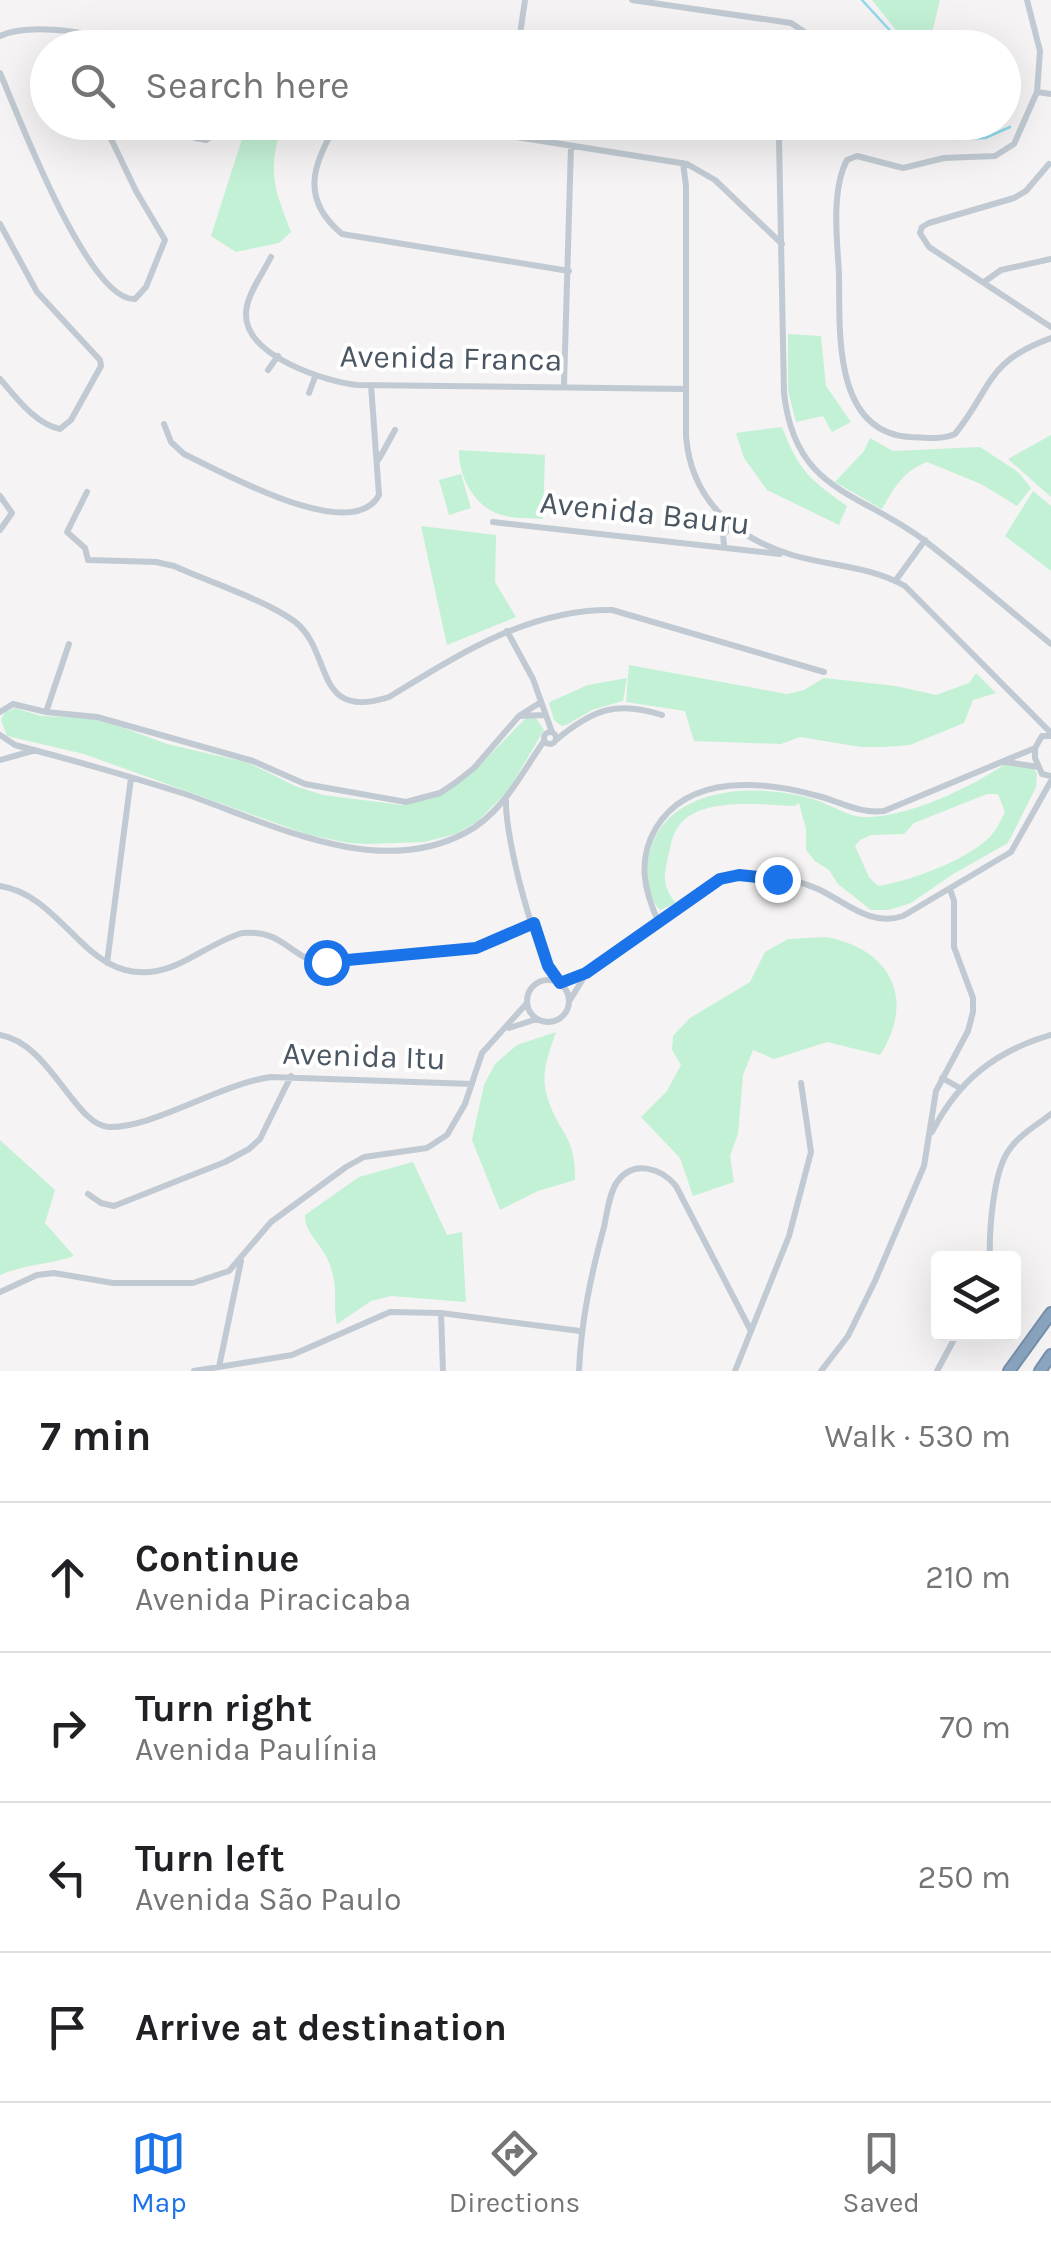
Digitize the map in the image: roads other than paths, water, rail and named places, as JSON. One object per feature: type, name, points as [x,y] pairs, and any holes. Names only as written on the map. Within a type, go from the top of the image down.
[{"type":"highway","points":[[1009,1371],[1051,1313]]},
{"type":"highway","points":[[1040,1371],[1051,1355]]},
{"type":"street","points":[[521,30],[525,0]]},
{"type":"street","points":[[632,0],[791,23],[802,30]]},
{"type":"street","points":[[1021,131],[1038,92],[1040,51],[1027,0]]},
{"type":"street","points":[[0,36],[35,28],[49,30]]},
{"type":"street","points":[[0,73],[30,139]]},
{"type":"street","points":[[1038,92],[1050,94]]},
{"type":"street","points":[[30,140],[75,238],[115,293],[126,300],[135,299],[146,287],[165,240],[111,140]]},
{"type":"street","points":[[330,140],[312,186],[324,216],[342,234],[569,270]]},
{"type":"street","points":[[531,140],[683,163],[701,170],[783,244]]},
{"type":"street","points":[[779,140],[784,393],[799,446],[822,479],[925,540],[1051,644]]},
{"type":"street","points":[[1015,140],[1002,153],[944,158],[902,168],[857,156],[847,160],[842,170],[838,222],[840,338],[850,390],[864,416],[883,432],[894,436],[951,437],[959,431],[996,372],[1015,353],[1051,338]]},
{"type":"street","points":[[564,386],[571,146]]},
{"type":"street","points":[[659,923],[645,890],[649,841],[670,809],[697,793],[716,787],[761,786],[814,794],[871,813],[884,812],[1035,748],[1040,739],[1051,735],[920,598],[896,580],[792,555],[734,528],[710,504],[693,475],[687,445],[683,163]]},
{"type":"street","points":[[1050,164],[1026,191],[1014,198],[929,223],[920,230],[930,247],[1051,327]]},
{"type":"street","points":[[686,186],[701,170]]},
{"type":"street","points":[[0,224],[37,292],[100,360],[98,373],[71,420],[60,429],[32,413],[0,379]]},
{"type":"street","name":"Avenida Franca","points":[[271,257],[246,314],[256,337],[278,356],[315,377],[340,384],[686,389]]},
{"type":"street","points":[[984,282],[1001,270],[1051,259]]},
{"type":"street","points":[[268,370],[278,356]]},
{"type":"street","points":[[309,393],[315,377]]},
{"type":"street","points":[[164,424],[171,442],[184,454],[283,501],[341,512],[368,508],[379,494],[371,385]]},
{"type":"street","points":[[378,460],[395,430]]},
{"type":"street","points":[[87,492],[67,532],[86,548],[89,560],[174,566],[290,618],[306,634],[328,684],[340,696],[354,702],[373,702],[389,696],[507,631],[547,618],[592,610],[612,610],[824,672]]},
{"type":"street","points":[[0,496],[12,513],[0,530]]},
{"type":"street","name":"Avenida Bauru","points":[[493,522],[792,555]]},
{"type":"street","points":[[734,528],[737,538],[728,546],[722,534],[734,528]]},
{"type":"street","points":[[896,580],[925,540]]},
{"type":"street","points":[[507,631],[541,702],[550,737]]},
{"type":"street","points":[[46,712],[69,644]]},
{"type":"street","points":[[0,712],[13,704],[97,717],[253,761],[305,784],[406,802],[440,793],[455,783],[474,768],[519,716],[541,702]]},
{"type":"street","points":[[0,735],[15,745],[132,778],[334,846],[392,849],[431,845],[467,832],[506,800],[533,756],[550,737],[609,708],[639,708],[662,715]]},
{"type":"street","points":[[1030,711],[1040,739]]},
{"type":"street","points":[[519,716],[546,719]]},
{"type":"street","points":[[541,981],[559,982],[586,973],[711,883],[730,876],[777,879],[816,888],[882,920],[903,916],[1011,852],[1040,797],[1046,774],[1035,748]]},
{"type":"street","points":[[0,760],[36,750]]},
{"type":"street","points":[[1000,762],[1046,774]]},
{"type":"street","points":[[108,963],[132,778]]},
{"type":"street","points":[[506,800],[508,836]]},
{"type":"street","points":[[486,818],[507,828],[545,960],[570,1000]]},
{"type":"street","points":[[0,886],[40,900],[108,963],[154,972],[229,937],[253,932],[280,938],[303,959],[343,962],[476,948],[534,923]]},
{"type":"street","points":[[821,1371],[861,1312],[924,1166],[932,1104],[974,1012],[973,998],[954,947],[954,901],[950,889]]},
{"type":"street","points":[[0,1292],[25,1280],[54,1273],[128,1283],[193,1283],[220,1275],[240,1259],[272,1222],[346,1167],[364,1157],[436,1144],[456,1122],[488,1044],[508,1028],[527,1004],[530,990],[541,981],[545,960]]},
{"type":"street","points":[[508,1028],[562,1017],[586,973]]},
{"type":"street","points":[[527,1004],[538,1019]]},
{"type":"street","points":[[931,1134],[970,1076],[1006,1051],[1051,1033]]},
{"type":"street","name":"Avenida Itu","points":[[0,1035],[26,1045],[38,1055],[100,1126],[138,1122],[246,1080],[291,1076],[472,1084]]},
{"type":"street","points":[[88,1194],[100,1203],[114,1206],[239,1155],[260,1139],[291,1076]]},
{"type":"street","points":[[942,1078],[960,1088]]},
{"type":"street","points":[[735,1371],[789,1236],[810,1152],[802,1083]]},
{"type":"street","points":[[990,1251],[1004,1160],[1010,1148],[1051,1114]]},
{"type":"street","points":[[579,1371],[580,1331],[612,1194],[623,1176],[643,1168],[662,1173],[676,1186],[751,1331]]},
{"type":"street","points":[[219,1367],[240,1259]]},
{"type":"street","points":[[220,1275],[237,1284]]},
{"type":"street","points":[[194,1371],[292,1355],[390,1312],[440,1313],[580,1331]]},
{"type":"street","points":[[440,1313],[442,1371]]},
{"type":"street","points":[[937,1371],[953,1341]]},
{"type":"waterway","points":[[862,0],[890,30]]}]
